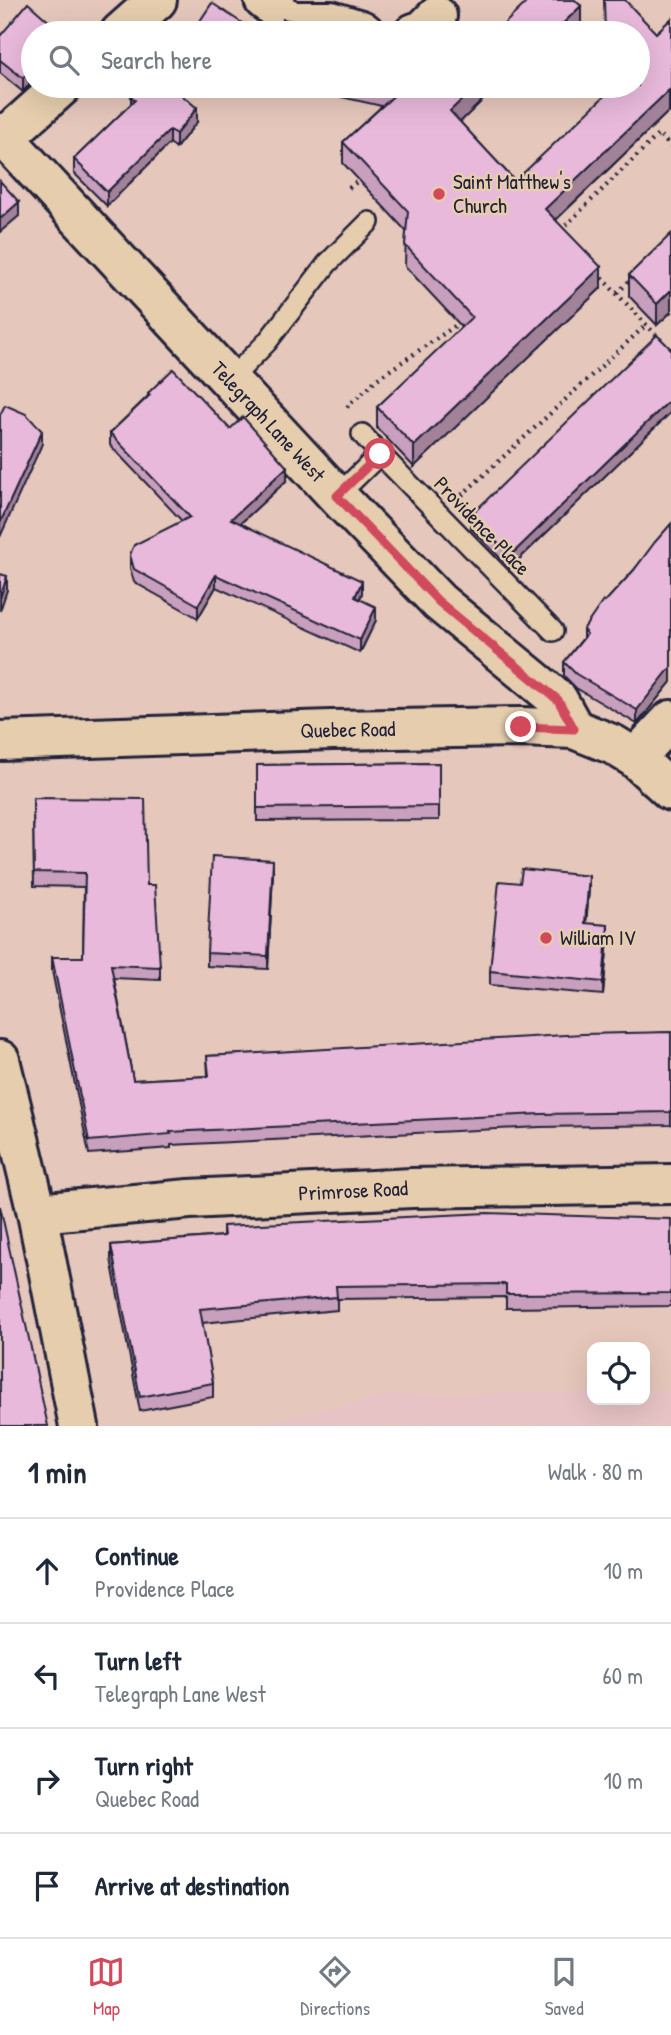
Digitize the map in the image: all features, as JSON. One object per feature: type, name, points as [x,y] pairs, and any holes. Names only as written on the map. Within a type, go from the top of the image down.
[{"type":"street","points":[[133,21],[157,0]]},
{"type":"street","points":[[264,0],[291,21],[331,21]]},
{"type":"street","points":[[2,135],[47,98]]},
{"type":"street","name":"Telegraph Lane West","points":[[2,135],[439,602],[558,700],[574,729]]},
{"type":"street","points":[[635,758],[671,720]]},
{"type":"street","name":"Quebec Road","points":[[0,741],[359,729],[574,729],[614,745],[635,758],[671,792]]},
{"type":"street","points":[[0,1060],[37,1213],[79,1426]]},
{"type":"street","name":"Primrose Road","points":[[37,1213],[189,1199],[412,1188],[671,1184]]},
{"type":"lane","points":[[230,380],[267,342],[327,264],[369,222]]},
{"type":"lane","name":"Providence Place","points":[[362,434],[553,631]]},
{"type":"lane","points":[[337,496],[380,454]]},
{"type":"path","points":[[552,227],[558,233],[659,134],[671,147]]},
{"type":"path","points":[[349,188],[359,180]]},
{"type":"path","points":[[592,267],[663,342]]},
{"type":"path","points":[[617,293],[635,276]]},
{"type":"path","points":[[351,403],[377,379],[455,326],[465,316]]},
{"type":"path","points":[[466,491],[646,325]]},
{"type":"shaded area","points":[[671,1390],[671,1426],[248,1426],[388,1395],[587,1392],[587,1405],[650,1405],[650,1391]]},
{"type":"building","points":[[529,0],[575,0],[581,6],[565,21],[507,21]]},
{"type":"building","points":[[604,0],[625,0],[645,21],[605,21]]},
{"type":"building","points":[[28,3],[48,21],[21,21],[21,76],[0,60],[0,36]]},
{"type":"building","points":[[212,3],[239,21],[200,21]]},
{"type":"building","points":[[671,19],[671,93],[669,90],[545,209],[601,267],[414,446],[377,407],[472,317],[405,245],[408,211],[343,142],[391,98],[464,98],[450,111],[515,181],[602,98],[650,98],[650,27],[656,33]]},
{"type":"building","points":[[132,98],[185,98],[197,108],[176,134],[170,130],[107,192],[74,159],[135,100]]},
{"type":"building","points":[[0,181],[19,202],[0,219]]},
{"type":"building","points":[[671,234],[671,290],[657,304],[629,275]]},
{"type":"building","points":[[657,335],[671,349],[671,399],[510,556],[471,515]]},
{"type":"building","points":[[173,369],[230,429],[243,417],[287,467],[231,519],[362,581],[355,597],[376,607],[360,640],[216,575],[198,605],[134,569],[130,555],[134,545],[190,517],[110,433]]},
{"type":"building","points":[[5,405],[26,414],[42,431],[0,523],[0,415]]},
{"type":"building","points":[[671,524],[671,667],[637,710],[576,674],[564,662],[587,634],[583,630],[603,601],[605,602],[634,570]]},
{"type":"building","points":[[0,574],[7,576],[0,598]]},
{"type":"building","points":[[439,763],[439,806],[257,808],[257,765]]},
{"type":"building","points":[[33,798],[145,799],[147,885],[155,885],[160,967],[111,965],[133,1080],[209,1076],[207,1056],[583,1034],[671,1032],[671,1112],[540,1114],[170,1132],[171,1134],[89,1141],[52,957],[83,957],[85,873],[34,872]]},
{"type":"building","points":[[212,856],[273,860],[268,956],[207,953]]},
{"type":"building","name":"William IV","points":[[522,869],[589,876],[585,923],[608,925],[603,982],[490,971],[499,881],[520,883]]},
{"type":"building","points":[[0,1206],[48,1426],[0,1426]]},
{"type":"building","points":[[487,1213],[671,1219],[671,1293],[506,1294],[506,1284],[336,1286],[337,1297],[200,1309],[213,1383],[140,1397],[111,1245],[224,1236],[223,1226]]},
{"type":"place","name":"Saint Matthew's Church","points":[[439,194]]},
{"type":"place","name":"William IV","points":[[546,938]]},
{"type":"route","points":[[380,454],[337,496],[439,602],[558,700],[574,729],[521,727]]}]
